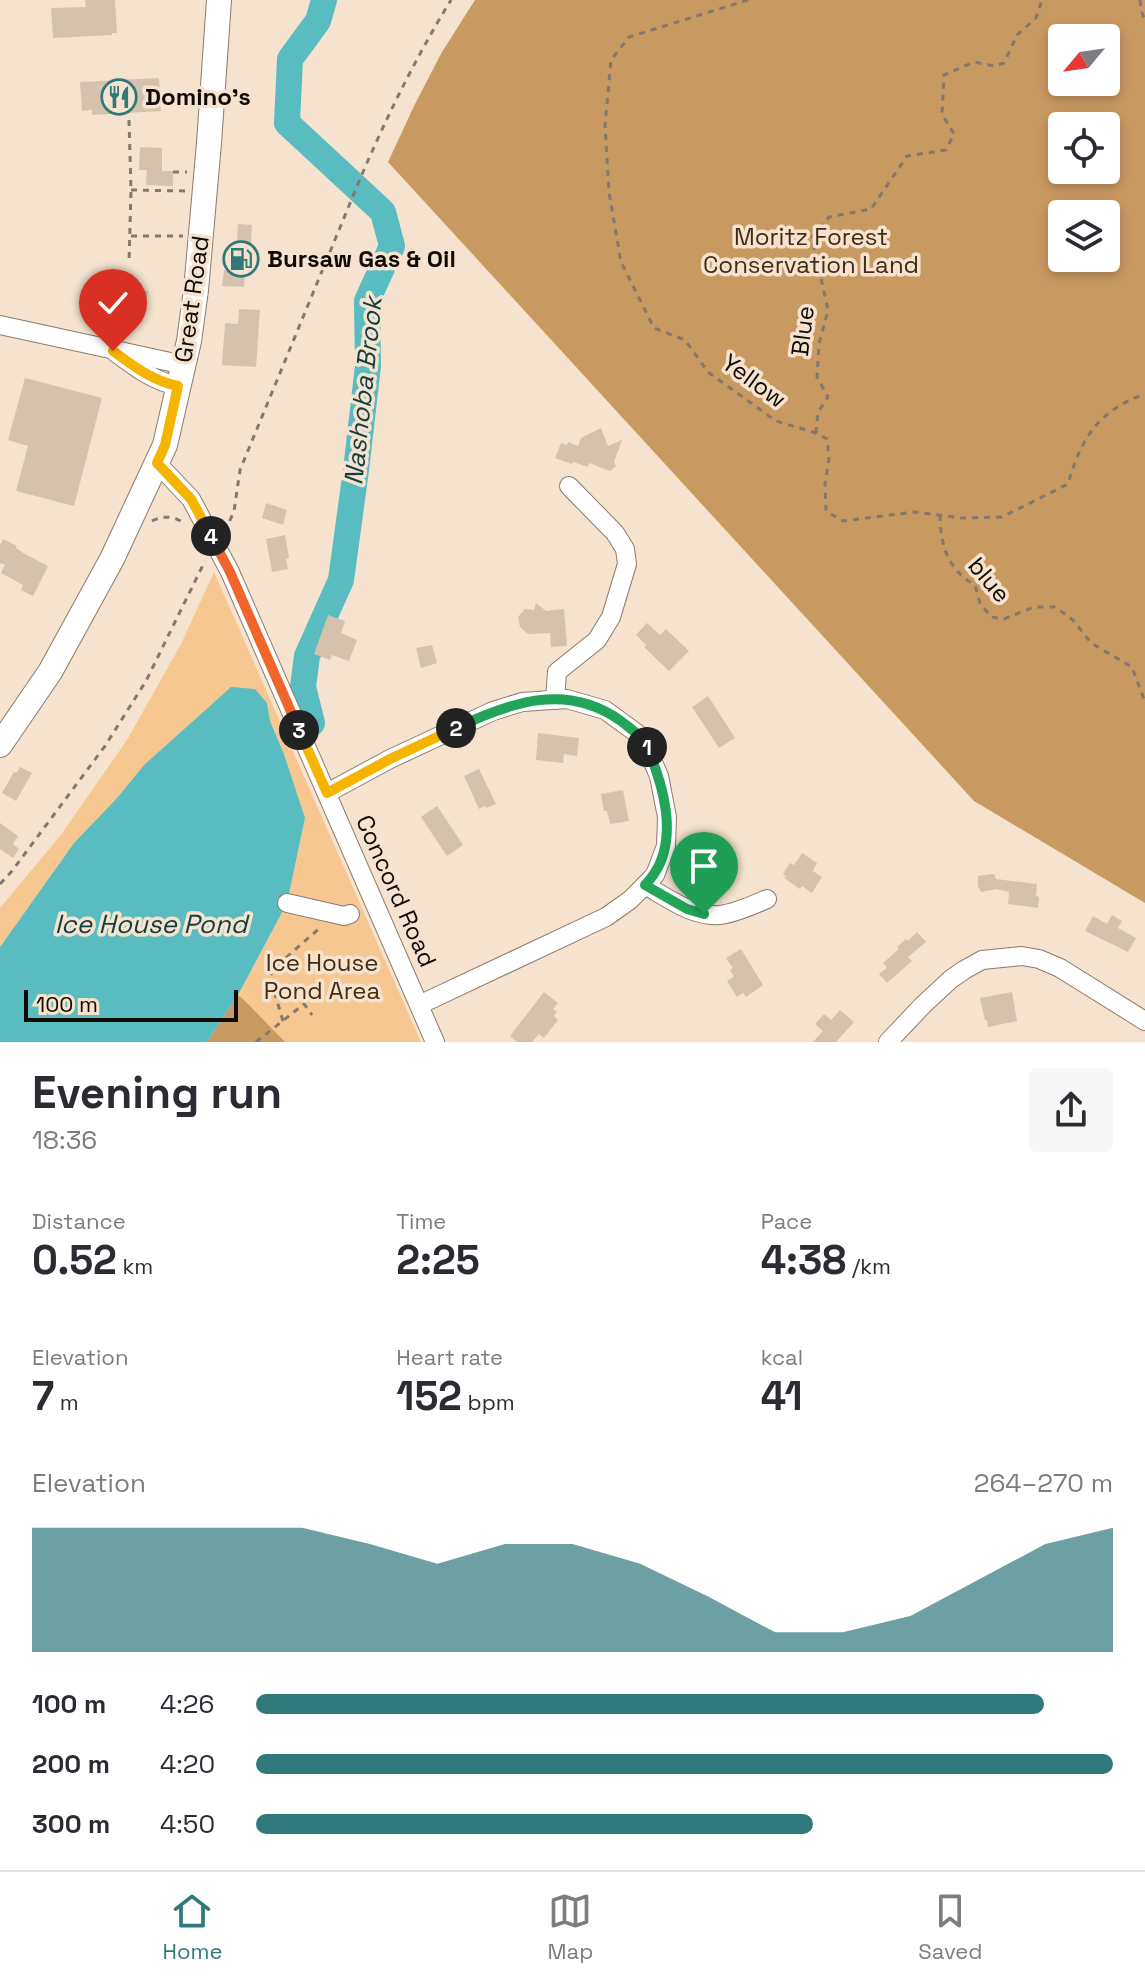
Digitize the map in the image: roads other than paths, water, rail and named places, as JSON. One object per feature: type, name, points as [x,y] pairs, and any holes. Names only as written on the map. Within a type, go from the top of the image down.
[{"type":"main road","name":"Great Road","points":[[0,745],[50,672],[112,559],[165,445],[196,290],[219,0]]},
{"type":"street","points":[[0,325],[113,351],[141,372],[165,384],[181,376]]},
{"type":"street","name":"Concord Road","points":[[157,463],[191,499],[217,546],[435,1042]]},
{"type":"street","points":[[555,700],[557,672],[597,640],[611,617],[627,564],[625,549],[615,533],[569,486]]},
{"type":"street","points":[[327,793],[390,759],[493,711],[522,702],[567,699],[605,710],[642,737],[659,776],[667,817],[666,846],[655,875],[630,900],[606,917],[419,1005]]},
{"type":"street","points":[[645,885],[687,909],[704,914],[721,915],[767,899]]},
{"type":"street","points":[[287,903],[343,914]]},
{"type":"street","points":[[888,1042],[942,987],[964,970],[982,960],[1022,956],[1060,968],[1145,1021]]},
{"type":"water","name":"Ice House Pond","points":[[231,687],[255,689],[267,703],[270,721],[305,818],[287,903],[238,995],[207,1042],[0,1042],[0,947],[74,843],[144,765]]},
{"type":"waterway","name":"Nashoba Brook","points":[[312,723],[303,687],[307,656],[341,580],[368,366],[367,301],[392,246],[383,212],[287,123],[290,59],[318,21],[324,0]]},
{"type":"place","name":"Domino's","points":[[119,97]]},
{"type":"place","name":"Bursaw Gas & Oil","points":[[241,259]]},
{"type":"park label","name":"Moritz Forest Conservation Land","points":[[811,251]]},
{"type":"park label","name":"Ice House Pond Area","points":[[322,977]]}]
